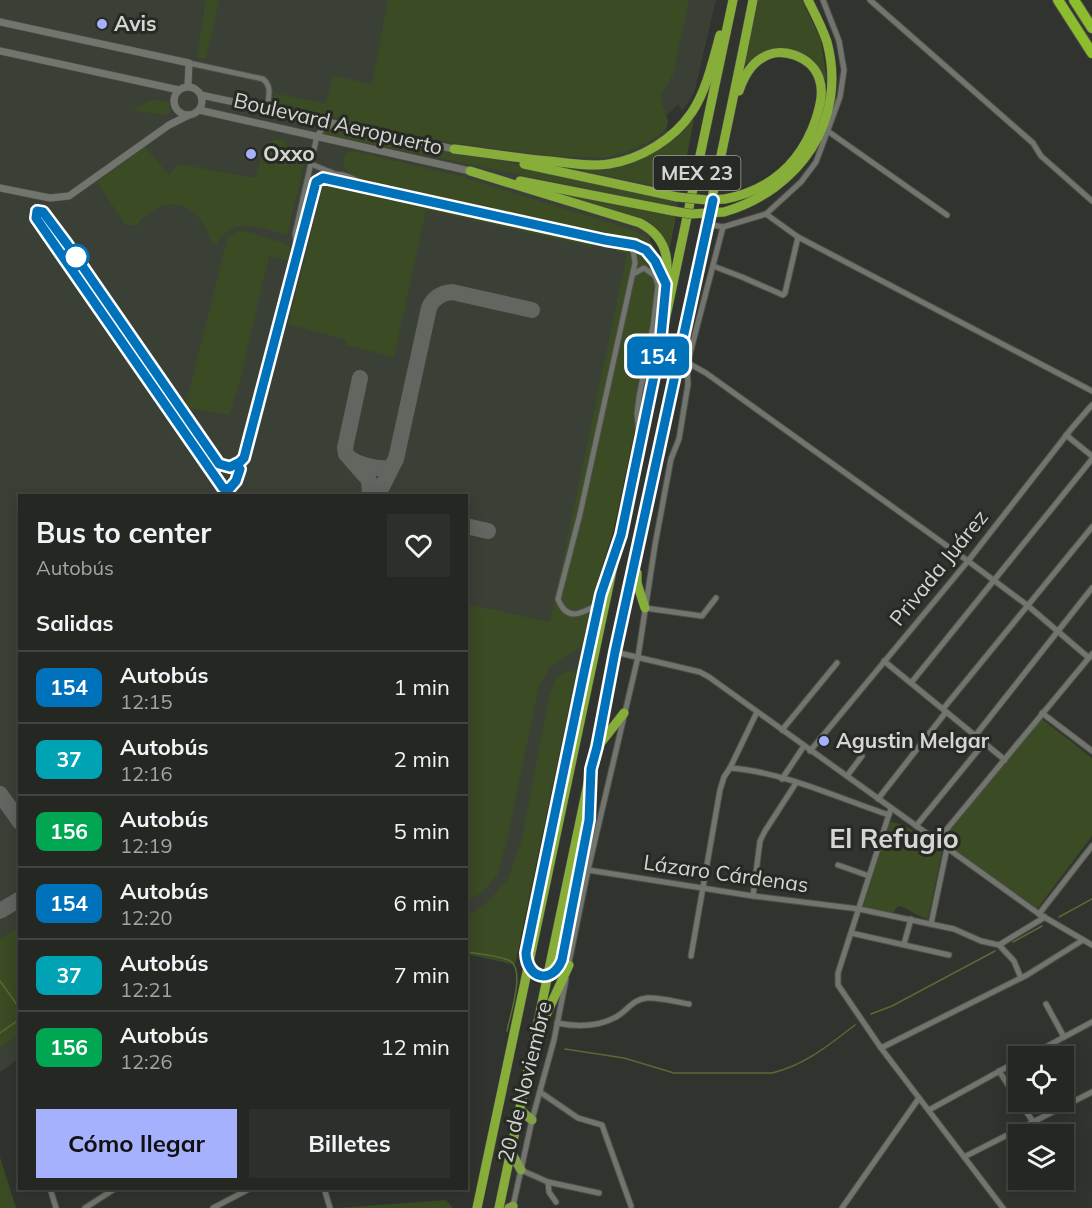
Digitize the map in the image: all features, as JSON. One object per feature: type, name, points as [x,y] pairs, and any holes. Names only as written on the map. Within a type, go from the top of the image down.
[{"type":"highway","points":[[454,149],[581,165],[608,165],[660,144],[682,125],[701,96],[732,0]]},
{"type":"highway","name":"MEX 23","points":[[477,1208],[621,535],[732,0]]},
{"type":"highway","name":"MEX 23","points":[[597,747],[615,652],[753,0]]},
{"type":"highway","points":[[470,171],[691,214],[724,212],[762,198],[784,182],[804,160],[819,135],[831,93],[830,58],[823,33],[808,0]]},
{"type":"highway","points":[[1058,0],[1092,53]]},
{"type":"highway","points":[[1074,0],[1092,28]]},
{"type":"highway","points":[[454,149],[676,197],[706,201],[725,199],[743,195],[767,184],[797,157],[810,136],[819,110],[821,92],[819,77],[808,62],[790,54],[781,52],[762,57],[748,71],[729,119]]},
{"type":"highway","points":[[470,171],[640,223],[657,235],[666,254],[666,284],[660,347]]},
{"type":"highway","points":[[591,769],[589,820],[560,967],[550,975],[540,976],[530,969],[526,961],[533,911],[599,604],[621,535]]},
{"type":"highway","points":[[637,552],[637,583],[645,608]]},
{"type":"highway","points":[[597,747],[624,713]]},
{"type":"highway","name":"MEX 23","points":[[499,1208],[591,769]]},
{"type":"highway","points":[[533,1042],[569,965]]},
{"type":"main road","name":"MEX 23","points":[[591,769],[597,747]]},
{"type":"main road","points":[[520,1110],[532,1120]]},
{"type":"main road","points":[[511,1152],[521,1170]]},
{"type":"street","points":[[707,224],[723,227],[766,214],[790,194],[816,162],[829,132],[840,97],[844,70],[839,41],[823,0]]},
{"type":"street","points":[[870,0],[1033,143],[1041,156],[1092,201]]},
{"type":"street","points":[[0,22],[263,79],[268,83],[270,90],[267,110]]},
{"type":"street","points":[[0,51],[179,90]]},
{"type":"street","points":[[188,86],[189,63]]},
{"type":"street","points":[[0,188],[43,197],[69,196],[169,125],[189,115],[199,110],[202,103],[201,95],[196,89],[188,86],[179,90],[175,95],[175,105],[180,112],[189,115]]},
{"type":"street","name":"Boulevard Aeropuerto","points":[[201,95],[454,149]]},
{"type":"street","name":"Boulevard Aeropuerto","points":[[199,110],[470,171]]},
{"type":"street","points":[[297,255],[294,239],[317,136],[323,128],[328,126],[418,142]]},
{"type":"street","points":[[829,132],[947,215]]},
{"type":"street","points":[[311,164],[346,176],[370,188]]},
{"type":"street","points":[[306,186],[334,173]]},
{"type":"street","points":[[323,178],[605,240],[628,243],[646,250],[655,261],[666,284]]},
{"type":"street","points":[[244,458],[230,467],[219,464],[67,244],[43,212],[37,211],[35,216],[223,488],[229,489],[236,481],[244,458],[316,182]]},
{"type":"street","points":[[766,214],[798,237],[1092,391]]},
{"type":"street","name":"20 de Noviembre","points":[[511,1207],[557,1023],[588,870],[638,657],[671,459],[681,428],[688,384],[686,375],[688,363],[723,227]]},
{"type":"street","points":[[713,266],[783,296],[798,237]]},
{"type":"street","points":[[599,604],[581,614],[570,614],[562,609],[558,599],[580,514],[632,275],[635,255],[628,243]]},
{"type":"street","points":[[632,275],[644,268],[655,276],[658,285],[637,414],[640,443]]},
{"type":"street","points":[[688,363],[968,561],[1090,656],[937,841]]},
{"type":"street","name":"Privada Juárez","points":[[810,751],[968,561],[1092,405]]},
{"type":"street","points":[[910,683],[1092,458],[1066,435]]},
{"type":"street","points":[[878,799],[944,710],[1092,527]]},
{"type":"street","points":[[975,736],[1092,588]]},
{"type":"street","points":[[645,608],[702,616],[716,598]]},
{"type":"street","points":[[615,652],[700,672],[1042,916],[1092,945]]},
{"type":"street","points":[[884,661],[1005,760]]},
{"type":"street","points":[[782,730],[837,663]]},
{"type":"street","points":[[691,956],[716,810],[724,777],[757,712]]},
{"type":"street","points":[[1042,713],[1092,751]]},
{"type":"street","points":[[916,826],[984,743]]},
{"type":"street","points":[[782,779],[804,746]]},
{"type":"street","points":[[847,777],[862,756]]},
{"type":"street","points":[[730,768],[748,770],[796,783],[889,815]]},
{"type":"street","points":[[753,896],[760,841],[796,783]]},
{"type":"street","points":[[891,808],[838,972],[838,985],[881,1048],[1003,1208]]},
{"type":"street","points":[[1021,978],[1014,961],[999,945],[1042,916],[1092,846]]},
{"type":"street","points":[[932,924],[947,848]]},
{"type":"street","points":[[838,865],[869,876]]},
{"type":"street","name":"Lázaro Cárdenas","points":[[588,870],[753,896],[859,909],[954,929],[981,941],[999,945]]},
{"type":"street","points":[[904,944],[911,919]]},
{"type":"street","points":[[851,933],[950,955]]},
{"type":"street","points":[[881,1048],[1021,978],[1083,940]]},
{"type":"street","points":[[557,1023],[572,1026],[597,1024],[617,1017],[631,1004],[646,998],[689,1004]]},
{"type":"street","points":[[1046,1004],[1064,1037]]},
{"type":"street","points":[[1047,1046],[1092,1022]]},
{"type":"street","points":[[929,1110],[1008,1066]]},
{"type":"street","points":[[999,1071],[1008,1084]]},
{"type":"street","points":[[540,1092],[578,1118],[602,1125],[631,1206]]},
{"type":"street","points":[[963,1157],[1092,1092]]},
{"type":"street","points":[[842,1208],[920,1098]]},
{"type":"street","points":[[1027,1112],[1034,1123]]},
{"type":"street","points":[[521,1170],[548,1182],[598,1193]]},
{"type":"street","points":[[548,1182],[549,1192],[556,1202]]},
{"type":"street","points":[[51,1190],[56,1208]]},
{"type":"street","points":[[85,1208],[113,1190]]},
{"type":"street","points":[[213,1208],[247,1190]]},
{"type":"street","points":[[325,1190],[330,1208]]},
{"type":"shaded area","points":[[0,0],[716,0],[694,93],[682,111],[678,104],[666,116],[668,121],[666,129],[674,140],[694,118],[669,252],[660,233],[649,239],[658,256],[660,299],[653,346],[613,532],[594,592],[515,965],[468,954],[468,494],[18,494],[18,1059],[0,1072]]},
{"type":"green space","points":[[206,0],[219,0],[206,59],[197,57]]},
{"type":"green space","points":[[388,0],[689,0],[673,75],[661,94],[661,102],[668,121],[666,129],[649,142],[626,152],[603,158],[554,156],[452,143],[324,115],[277,102],[274,99],[274,93],[326,104],[333,76],[372,84]]},
{"type":"green space","points":[[758,0],[802,0],[821,40],[827,81],[823,79],[815,64],[778,52],[763,54],[744,66]]},
{"type":"green space","points":[[158,100],[169,103],[170,113],[164,115],[133,110],[149,101]]},
{"type":"green space","points":[[694,118],[680,191],[560,166],[640,158],[674,140]]},
{"type":"green space","points":[[330,128],[410,145],[419,143],[673,198],[671,206],[323,134]]},
{"type":"green space","points":[[275,139],[284,140],[289,149],[307,153],[287,235],[257,227],[240,226],[231,229],[216,244],[211,243],[204,224],[197,216],[189,210],[171,204],[161,206],[151,212],[137,226],[125,224],[97,182],[145,147],[169,175],[178,164],[256,178],[264,145]]},
{"type":"green space","points":[[352,151],[456,175],[633,230],[649,239],[658,256],[660,299],[653,346],[613,532],[594,592],[582,646],[549,668],[539,686],[507,840],[497,875],[484,890],[468,901],[468,604],[550,622],[627,254],[616,251],[613,242],[605,237],[358,179],[351,176],[343,165],[345,154]]},
{"type":"green space","points":[[326,175],[339,176],[353,187],[591,241],[593,247],[426,210],[394,357],[346,345],[347,340],[288,324]]},
{"type":"green space","points":[[524,183],[676,215],[669,252],[660,233]]},
{"type":"green space","points":[[244,231],[287,244],[291,249],[288,261],[269,256],[239,384],[229,415],[185,407],[228,237],[236,232]]},
{"type":"green space","points":[[576,671],[515,965],[468,954],[468,915],[486,904],[508,879],[521,842],[549,698],[556,677],[566,672]]},
{"type":"green space","points":[[1042,719],[1092,758],[1092,836],[1037,909],[942,840]]},
{"type":"green space","points":[[890,822],[910,829],[942,852],[928,919],[898,906],[893,913],[863,907]]},
{"type":"green space","points":[[18,928],[18,1035],[0,1048],[0,939]]},
{"type":"green space","points":[[0,1157],[16,1208],[0,1208]]},
{"type":"green space","points":[[446,1200],[453,1208],[338,1208]]},
{"type":"waterway","points":[[1059,917],[1092,899]]},
{"type":"waterway","points":[[1013,942],[1042,926]]},
{"type":"waterway","points":[[871,1014],[892,1006],[995,951]]},
{"type":"waterway","points":[[468,952],[498,957],[514,964],[516,992],[507,1031]]},
{"type":"waterway","points":[[0,981],[18,1006]]},
{"type":"waterway","points":[[0,1033],[18,1020]]},
{"type":"waterway","points":[[565,1049],[624,1058],[674,1073],[772,1073],[806,1060],[855,1025]]},
{"type":"taxiway","points":[[378,494],[396,459],[429,308],[433,301],[441,295],[452,292],[532,310]]},
{"type":"taxiway","points":[[360,378],[345,448],[346,454],[360,464],[380,468],[391,467],[396,459]]},
{"type":"taxiway","points":[[352,461],[369,480],[370,494]]},
{"type":"taxiway","points":[[468,526],[488,531]]},
{"type":"taxiway","points":[[0,794],[18,819]]},
{"type":"taxiway","points":[[0,911],[18,900]]},
{"type":"bus line","name":"154","points":[[240,469],[234,484],[229,489],[223,488],[36,218],[35,212],[39,210],[43,212],[67,244],[219,464],[230,467],[236,466],[244,458],[316,182],[323,178],[635,245],[646,250],[655,261],[666,284],[660,347],[621,535],[601,594],[526,953],[526,961],[533,973],[540,976],[550,975],[560,967],[562,960],[589,820],[591,769],[713,200]]},
{"type":"place","name":"Avis","points":[[102,24]]},
{"type":"place","name":"Oxxo","points":[[251,154]]},
{"type":"place","name":"Agustin Melgar","points":[[824,741]]},
{"type":"district","name":"El Refugio","points":[[894,839]]}]
